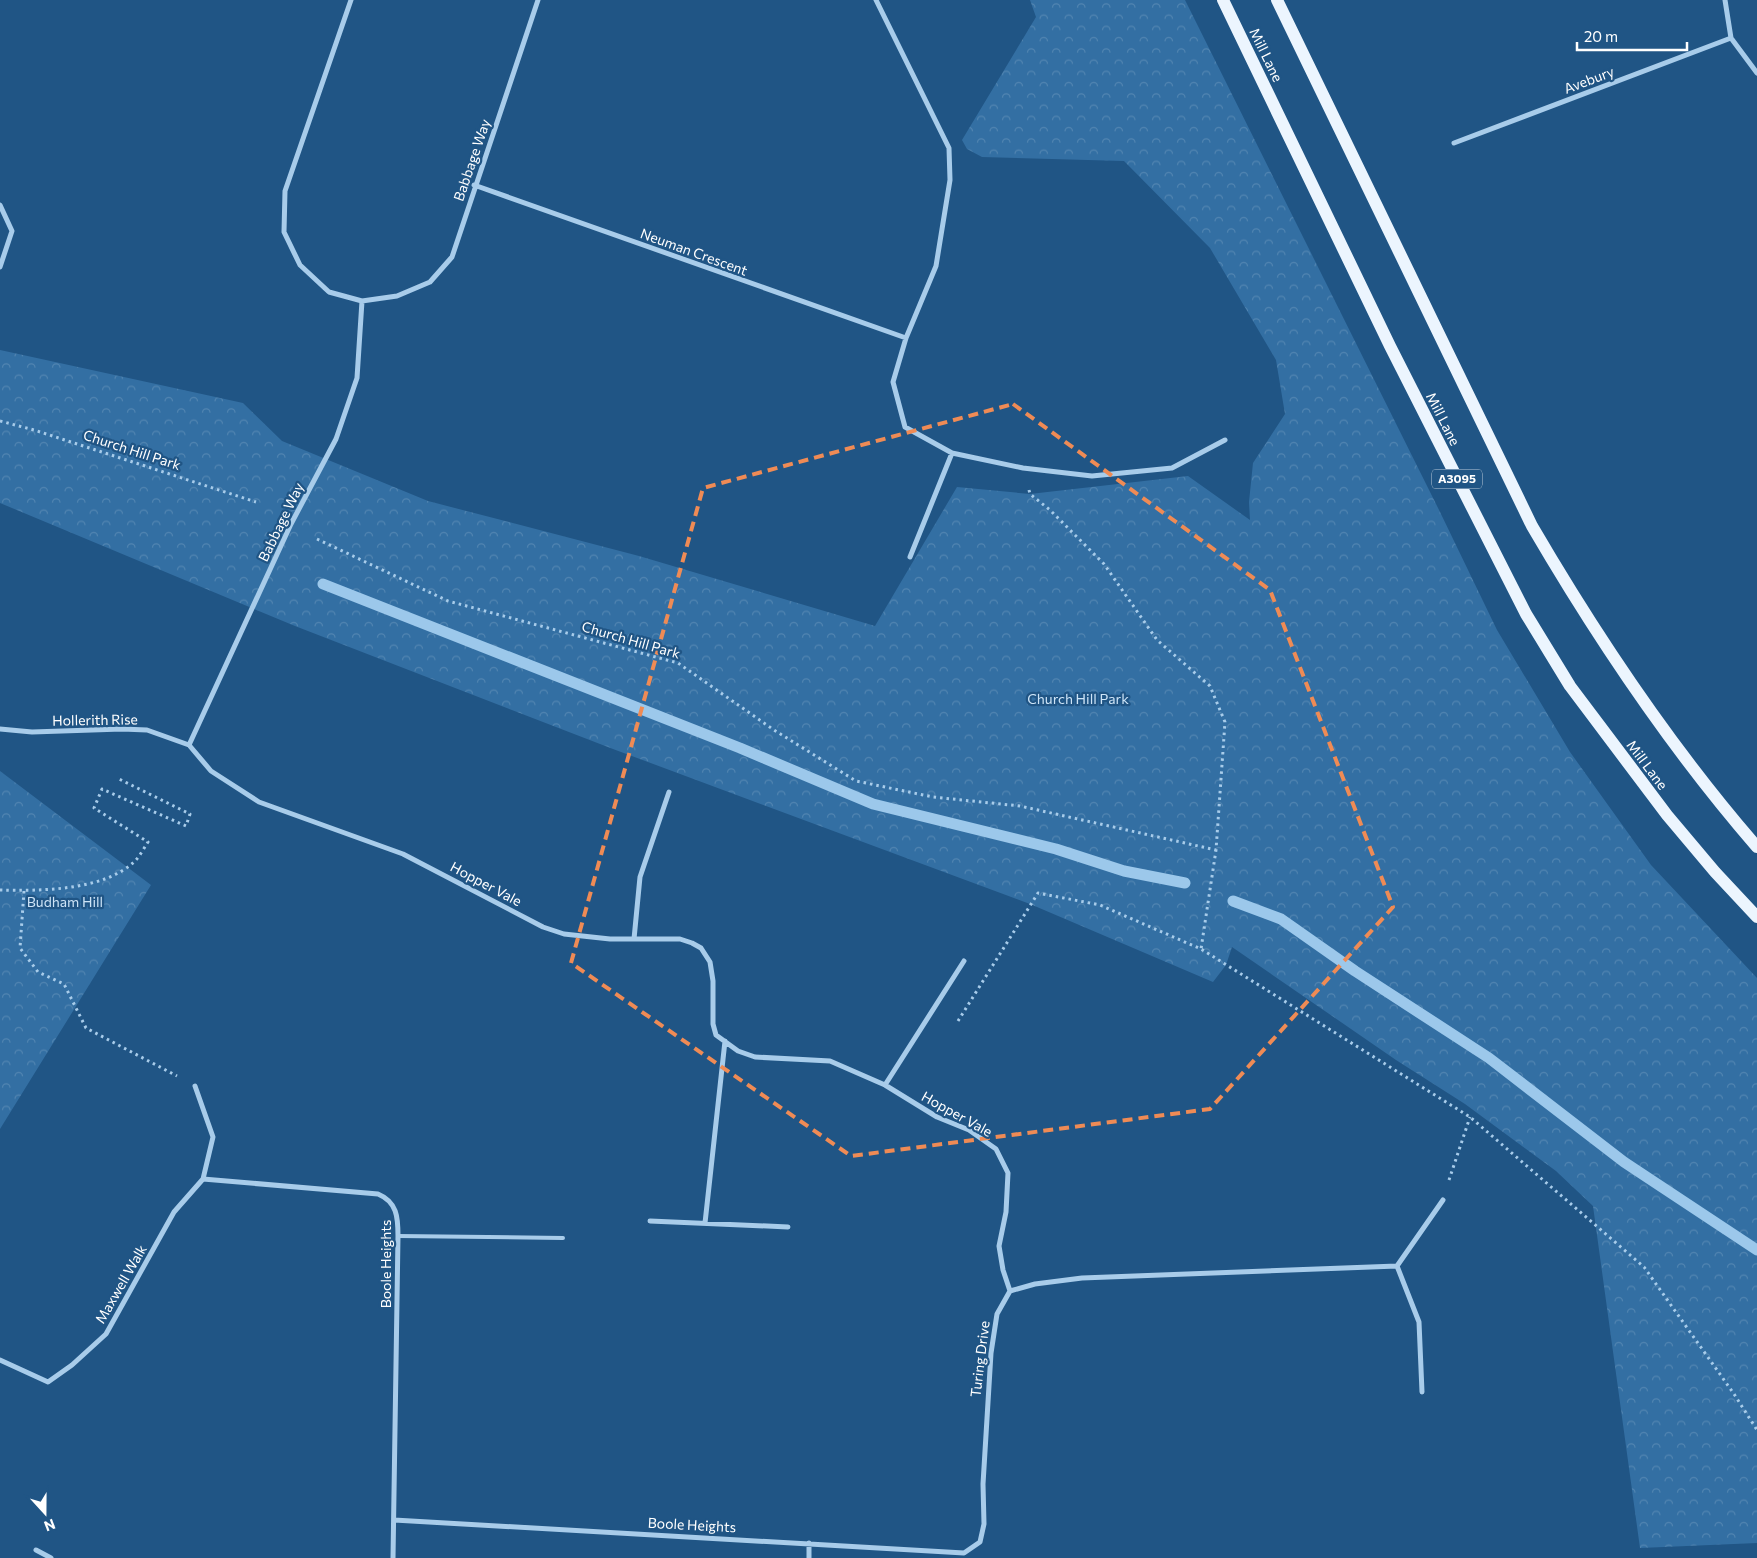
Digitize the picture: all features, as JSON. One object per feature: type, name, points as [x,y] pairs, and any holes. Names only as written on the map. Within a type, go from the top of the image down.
[{"type":"main road","name":"Mill Lane","points":[[1223,0],[1390,346],[1526,614],[1570,686],[1667,815],[1715,872],[1757,917]]},
{"type":"main road","name":"A3095","points":[[1277,0],[1532,526],[1581,609],[1631,683],[1683,755],[1757,847]]},
{"type":"street","name":"Babbage Way","points":[[351,0],[285,191],[284,232],[300,266],[329,292],[362,301],[397,296],[430,282],[452,257],[474,185],[538,0]]},
{"type":"street","points":[[876,0],[948,148],[950,180],[936,266],[906,338],[893,382],[905,426],[952,454],[1022,468],[1092,476],[1172,468],[1225,440]]},
{"type":"street","points":[[1725,0],[1731,38],[1757,73]]},
{"type":"street","name":"Avebury","points":[[1454,143],[1731,38]]},
{"type":"street","name":"Neuman Crescent","points":[[474,185],[906,338]]},
{"type":"street","points":[[0,205],[12,231],[0,267]]},
{"type":"street","name":"Babbage Way","points":[[189,745],[292,524],[336,439],[357,378],[362,301]]},
{"type":"street","points":[[910,557],[952,454]]},
{"type":"street","name":"Hollerith Rise","points":[[0,729],[32,732],[147,730],[189,745]]},
{"type":"street","name":"Hopper Vale","points":[[189,745],[211,771],[259,802],[403,854],[543,927],[578,936],[680,939],[692,943],[706,954],[710,962],[713,981],[712,1024],[716,1035],[738,1051],[755,1057],[830,1061],[885,1085],[937,1117],[970,1130],[996,1148],[1008,1173],[1006,1212],[999,1246],[1003,1270],[1010,1291]]},
{"type":"street","points":[[634,939],[640,878],[668,792]]},
{"type":"street","points":[[885,1085],[964,961]]},
{"type":"street","points":[[704,1223],[725,1041]]},
{"type":"street","points":[[195,1086],[213,1137],[203,1179]]},
{"type":"street","name":"Maxwell Walk","points":[[0,1360],[48,1382],[72,1365],[106,1334],[174,1212],[203,1179]]},
{"type":"street","name":"Boole Heights","points":[[203,1179],[378,1194],[388,1198],[398,1213],[393,1558]]},
{"type":"street","points":[[1397,1266],[1443,1200]]},
{"type":"street","points":[[650,1221],[788,1227]]},
{"type":"street","points":[[1010,1291],[1035,1284],[1082,1278],[1397,1266]]},
{"type":"street","points":[[1397,1266],[1419,1322],[1422,1392]]},
{"type":"street","name":"Turing Drive","points":[[809,1543],[964,1553],[980,1542],[984,1524],[983,1466],[991,1353],[997,1314],[1010,1291]]},
{"type":"street","name":"Boole Heights","points":[[394,1520],[809,1543]]},
{"type":"street","points":[[809,1543],[809,1558]]},
{"type":"street","points":[[36,1550],[51,1558]]},
{"type":"lane","points":[[398,1236],[563,1238]]},
{"type":"path","name":"Church Hill Park","points":[[0,422],[34,430],[256,502]]},
{"type":"path","points":[[1022,468],[1030,494],[1050,510],[1104,564],[1158,640],[1210,686],[1225,722],[1216,850],[1201,949]]},
{"type":"path","name":"Church Hill Park","points":[[317,539],[448,601],[678,662],[774,730],[856,782],[933,797],[1020,806],[1216,850]]},
{"type":"path","points":[[0,890],[24,891],[78,886],[114,876],[135,861],[148,842],[94,808],[102,789],[186,826],[190,814],[120,779]]},
{"type":"path","points":[[24,891],[20,948],[38,972],[64,984],[86,1028],[195,1086]]},
{"type":"path","points":[[958,1021],[1038,893],[1100,905],[1201,949],[1470,1117],[1644,1267],[1734,1394],[1757,1430]]},
{"type":"path","points":[[1443,1200],[1470,1117]]},
{"type":"highlighted area","points":[[1013,404],[1270,590],[1393,907],[1210,1109],[851,1156],[571,963],[703,488]]},
{"type":"green space","points":[[1030,0],[1185,0],[1497,630],[1570,752],[1651,865],[1757,978],[1757,1543],[1640,1548],[1593,1206],[1556,1171],[1465,1104],[1396,1060],[1232,947],[1226,965],[1213,982],[1030,904],[613,749],[295,626],[0,503],[0,350],[243,403],[282,441],[428,501],[639,556],[875,626],[957,487],[1030,494],[1188,476],[1250,520],[1249,502],[1253,463],[1285,414],[1276,360],[1210,248],[1124,161],[982,157],[967,149],[962,140],[1036,17]]},
{"type":"green space","name":"Budham Hill","points":[[0,771],[151,885],[0,1129]]},
{"type":"waterway","points":[[323,584],[740,748],[873,804],[1056,849],[1124,871],[1185,883]]},
{"type":"waterway","points":[[1233,901],[1281,919],[1355,971],[1489,1058],[1624,1162],[1757,1250]]}]
